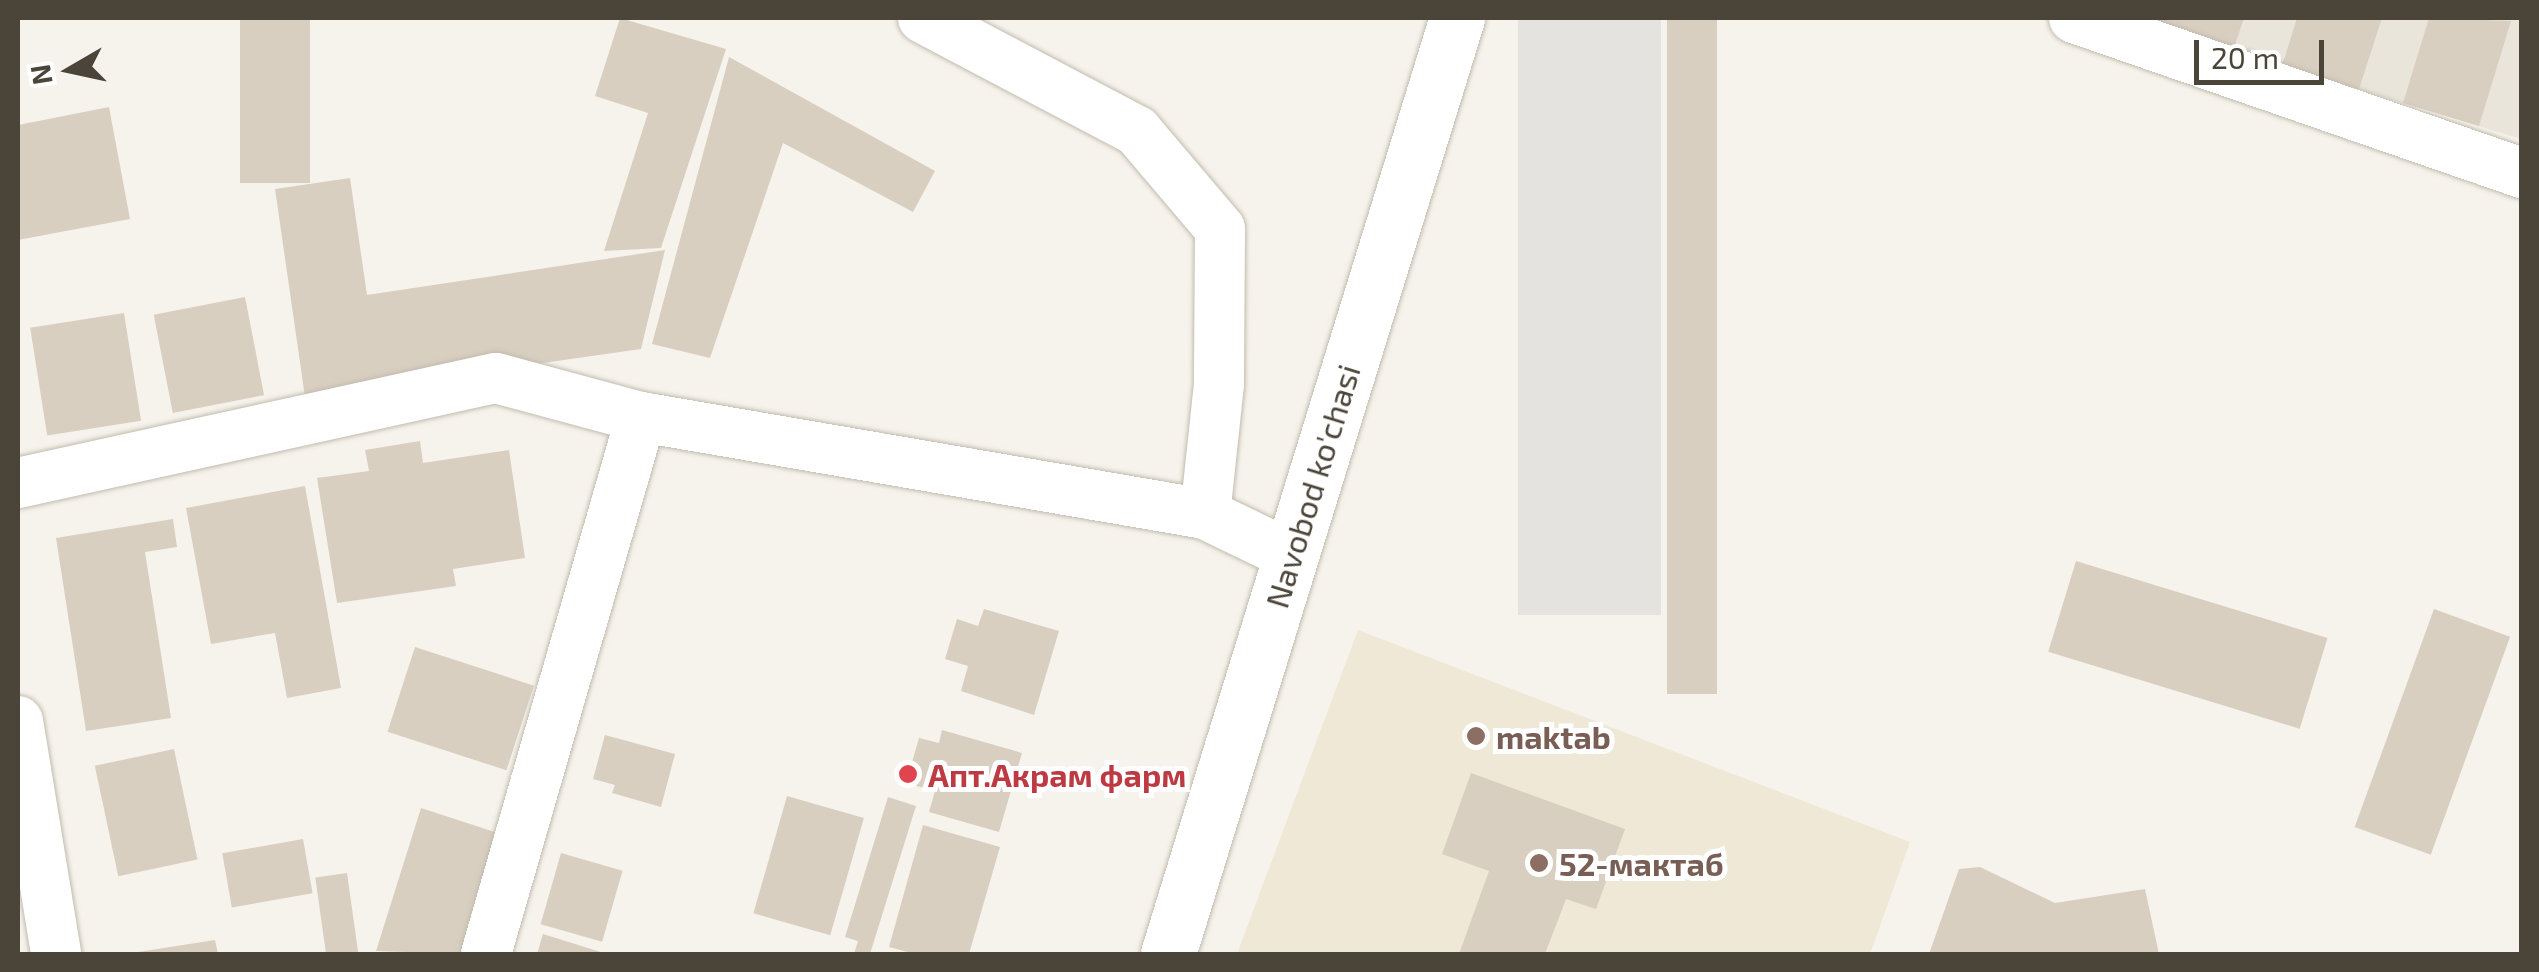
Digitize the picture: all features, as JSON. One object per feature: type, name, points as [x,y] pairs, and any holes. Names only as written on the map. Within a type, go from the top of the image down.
[{"type":"street","points":[[922,18],[1136,132],[1220,229],[1219,384],[1205,514]]},
{"type":"street","name":"Navobod ko'chasi","points":[[1168,954],[1457,18]]},
{"type":"street","points":[[2074,18],[2522,173]]},
{"type":"street","points":[[18,483],[496,378],[642,417],[1205,514],[1290,555]]},
{"type":"street","points":[[486,954],[642,417]]},
{"type":"street","points":[[18,720],[42,950]]},
{"type":"shaded area","points":[[1518,18],[1661,18],[1661,615],[1518,615]]},
{"type":"shaded area","points":[[2122,18],[2521,18],[2521,139],[2233,51]]},
{"type":"shaded area","name":"maktab","points":[[1358,630],[1910,842],[1870,954],[1237,954]]},
{"type":"building","points":[[240,18],[310,18],[310,183],[240,183]]},
{"type":"building","points":[[620,18],[726,49],[661,248],[604,251],[648,113],[595,96]]},
{"type":"building","points":[[1667,18],[1717,18],[1717,694],[1667,694]]},
{"type":"building","points":[[2157,18],[2244,18],[2233,51],[2154,27]]},
{"type":"building","points":[[2297,18],[2382,18],[2359,89],[2282,66]]},
{"type":"building","points":[[2429,18],[2511,21],[2479,126],[2403,103]]},
{"type":"building","points":[[729,57],[935,171],[913,212],[783,143],[710,358],[652,344]]},
{"type":"building","points":[[109,107],[130,219],[18,240],[18,125]]},
{"type":"building","points":[[350,178],[367,295],[665,250],[641,349],[305,397],[275,189]]},
{"type":"building","points":[[245,297],[264,395],[173,413],[154,315]]},
{"type":"building","points":[[124,313],[141,421],[47,436],[30,328]]},
{"type":"building","points":[[420,441],[423,463],[509,450],[525,558],[453,569],[456,586],[337,603],[317,478],[369,471],[365,450]]},
{"type":"building","points":[[305,486],[341,688],[287,698],[275,633],[211,644],[186,508]]},
{"type":"building","points":[[173,519],[177,547],[145,552],[171,718],[86,731],[56,538]]},
{"type":"building","points":[[2076,561],[2328,638],[2300,729],[2048,652]]},
{"type":"building","points":[[984,609],[1059,631],[1034,715],[961,691],[968,666],[945,659],[957,619],[978,626]]},
{"type":"building","points":[[2434,609],[2510,637],[2431,855],[2355,827]]},
{"type":"building","points":[[415,647],[534,686],[506,770],[387,732]]},
{"type":"building","points":[[942,730],[1022,753],[999,832],[929,812],[935,791],[906,783],[919,738],[939,743]]},
{"type":"building","points":[[605,735],[675,754],[661,807],[612,793],[615,785],[593,779]]},
{"type":"building","points":[[174,749],[197,860],[118,876],[95,766]]},
{"type":"building","name":"52-мактаб","points":[[1471,773],[1625,829],[1596,909],[1566,899],[1545,954],[1459,954],[1489,871],[1442,854]]},
{"type":"building","points":[[787,796],[864,818],[830,935],[753,913]]},
{"type":"building","points":[[888,797],[916,806],[870,954],[854,954],[858,941],[845,937]]},
{"type":"building","points":[[421,808],[504,835],[466,954],[376,951]]},
{"type":"building","points":[[923,825],[1000,847],[969,954],[915,954],[889,947]]},
{"type":"building","points":[[303,839],[313,893],[232,907],[222,853]]},
{"type":"building","points":[[561,853],[623,871],[602,942],[541,924]]},
{"type":"building","points":[[1980,867],[2055,903],[2145,889],[2159,954],[1929,954],[1959,869]]},
{"type":"building","points":[[347,873],[358,954],[326,954],[315,877]]},
{"type":"building","points":[[543,934],[607,954],[537,954]]},
{"type":"building","points":[[215,940],[218,954],[138,954],[138,952]]},
{"type":"place","name":"maktab","points":[[1476,736]]},
{"type":"place","name":"Апт.Акрам фарм","points":[[908,774]]},
{"type":"place","name":"52-мактаб","points":[[1539,863]]}]
